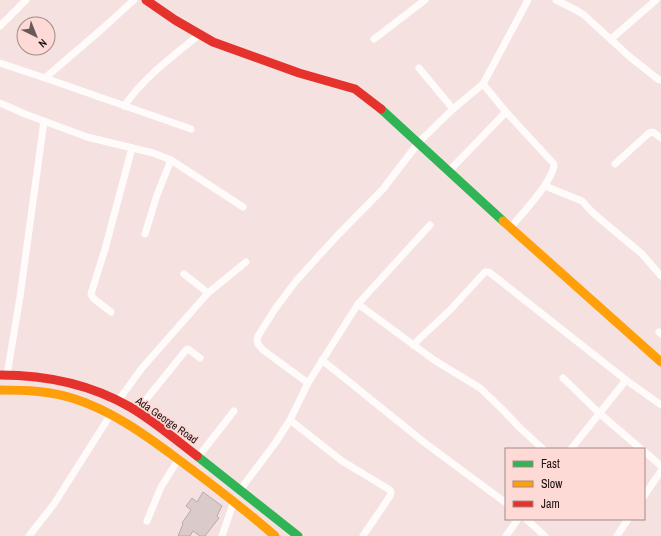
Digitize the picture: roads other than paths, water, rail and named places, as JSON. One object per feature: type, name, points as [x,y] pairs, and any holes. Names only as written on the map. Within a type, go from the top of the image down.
[{"type":"main road","points":[[146,0],[175,20],[213,42],[299,73],[355,89],[419,142],[510,228],[661,362]]},
{"type":"main road","name":"Ada George Road","points":[[4,375],[38,377],[67,382],[94,390],[118,401],[136,412],[198,457],[298,536]]},
{"type":"main road","points":[[0,390],[37,391],[57,394],[86,403],[111,414],[129,425],[234,501],[275,536]]},
{"type":"street","points":[[0,26],[26,0]]},
{"type":"street","points":[[45,78],[102,30],[134,0]]},
{"type":"street","points":[[374,39],[425,0]]},
{"type":"street","points":[[308,383],[263,350],[258,344],[258,336],[275,309],[296,281],[382,189],[419,142],[452,109],[483,84],[528,0]]},
{"type":"street","points":[[556,0],[576,10],[584,16],[630,57],[661,80]]},
{"type":"street","points":[[611,39],[656,0]]},
{"type":"street","points":[[124,106],[134,91],[149,76],[199,35]]},
{"type":"street","points":[[0,63],[191,129]]},
{"type":"street","points":[[419,68],[452,109]]},
{"type":"street","points":[[483,84],[506,112],[554,164],[554,168],[545,186],[510,228]]},
{"type":"street","points":[[0,103],[44,121],[98,140],[153,153],[171,160],[243,207]]},
{"type":"street","points":[[448,171],[506,112]]},
{"type":"street","points":[[4,375],[20,297],[44,121]]},
{"type":"street","points":[[615,164],[648,133],[653,132],[661,138]]},
{"type":"street","points":[[111,312],[93,298],[91,294],[105,249],[132,148]]},
{"type":"street","points":[[145,234],[157,195],[171,160]]},
{"type":"street","points":[[545,186],[582,201],[593,213],[642,254],[661,276]]},
{"type":"street","points":[[240,490],[276,442],[290,420],[308,383],[358,304],[430,225]]},
{"type":"street","points":[[118,401],[142,368],[208,293],[246,262]]},
{"type":"street","points":[[414,345],[450,310],[485,272],[489,272],[626,380],[661,404]]},
{"type":"street","points":[[184,274],[208,293]]},
{"type":"street","points":[[358,304],[434,360],[480,388],[542,448]]},
{"type":"street","points":[[136,412],[186,350],[188,349],[200,358]]},
{"type":"street","points":[[322,360],[425,443],[505,502]]},
{"type":"street","points":[[563,378],[599,413],[640,448]]},
{"type":"street","points":[[572,448],[626,380]]},
{"type":"street","points":[[198,457],[234,411]]},
{"type":"street","points":[[29,536],[54,504],[111,414]]},
{"type":"street","points":[[290,420],[342,461],[390,490],[390,496],[363,536]]},
{"type":"street","points":[[645,452],[661,466]]},
{"type":"street","points":[[148,521],[161,487],[178,460]]},
{"type":"street","points":[[645,495],[661,471]]},
{"type":"street","points":[[222,536],[234,501]]},
{"type":"street","points":[[506,536],[517,520]]},
{"type":"street","points":[[527,520],[546,536]]},
{"type":"street","points":[[617,536],[625,520]]}]
